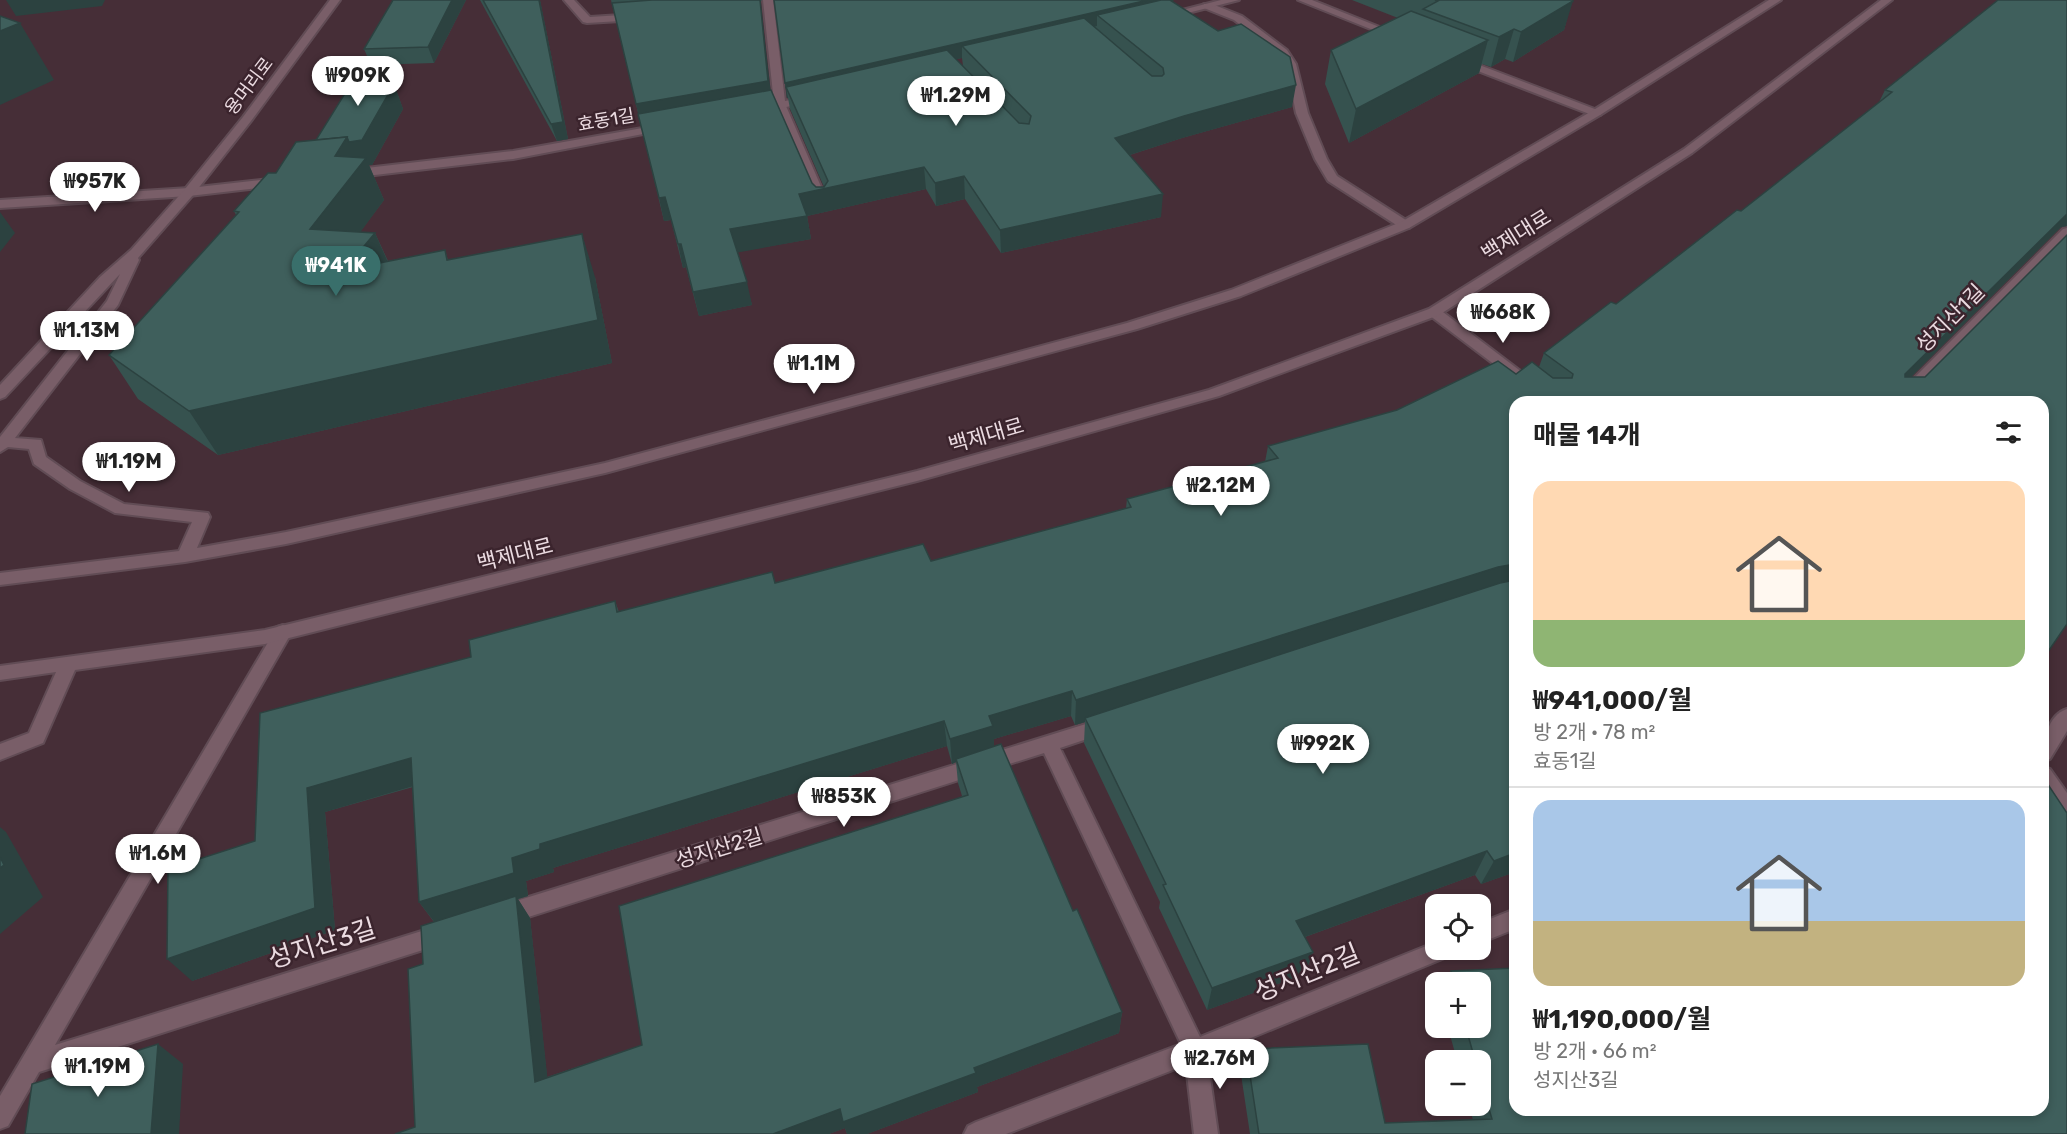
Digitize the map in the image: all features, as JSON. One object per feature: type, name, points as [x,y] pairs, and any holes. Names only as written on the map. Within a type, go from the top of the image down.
[{"type":"street","name":"용머리로","points":[[0,394],[105,280],[136,253],[189,192],[247,119],[335,0]]},
{"type":"street","points":[[569,0],[587,20],[644,16]]},
{"type":"street","points":[[1187,0],[1238,18],[1283,52],[1291,64],[1302,113],[1321,159],[1332,178],[1406,225]]},
{"type":"street","points":[[1153,19],[1234,0]]},
{"type":"street","points":[[1303,0],[1411,42]]},
{"type":"street","points":[[0,579],[185,556],[286,538],[605,468],[1065,345],[1236,293],[1406,225],[1596,113],[1776,0]]},
{"type":"street","name":"백제대로","points":[[0,673],[166,652],[283,632],[929,473],[1214,393],[1434,312],[1688,151],[1887,0]]},
{"type":"street","points":[[765,5],[780,106],[823,205]]},
{"type":"street","points":[[1455,59],[1596,113]]},
{"type":"street","points":[[745,113],[826,96]]},
{"type":"street","name":"효동1길","points":[[339,175],[513,155],[676,125]]},
{"type":"street","points":[[0,204],[189,192],[293,180]]},
{"type":"street","name":"성지산1길","points":[[1903,396],[2067,232]]},
{"type":"street","name":"용머리로","points":[[2,445],[113,302],[136,253]]},
{"type":"street","points":[[1434,312],[1546,396]]},
{"type":"street","points":[[2,445],[36,444],[39,460],[75,485],[121,509],[202,517],[185,556]]},
{"type":"street","points":[[0,1118],[283,632]]},
{"type":"street","points":[[0,752],[36,738],[69,664]]},
{"type":"street","points":[[2049,744],[2067,716]]},
{"type":"street","name":"성지산2길","points":[[482,922],[1116,722]]},
{"type":"street","points":[[1049,744],[1195,1050],[1206,1134]]},
{"type":"street","points":[[2049,783],[2067,808]]},
{"type":"street","points":[[1491,929],[1509,921]]},
{"type":"street","name":"성지산3길","points":[[33,1063],[460,929]]},
{"type":"street","name":"성지산2길","points":[[976,1134],[1195,1050],[1425,956]]},
{"type":"building","points":[[393,0],[452,0],[428,47],[364,49]]},
{"type":"building","points":[[483,0],[539,0],[563,122],[551,124]]},
{"type":"building","points":[[652,0],[760,0],[768,81],[636,104],[612,3]]},
{"type":"building","points":[[774,0],[1148,0],[785,83]]},
{"type":"building","points":[[1161,0],[1170,0],[1218,31],[1241,24],[1290,57],[1296,85],[1115,138],[1163,194],[1000,230],[964,176],[935,183],[924,167],[799,194],[807,216],[730,229],[747,282],[693,292],[681,244],[678,244],[665,197],[659,198],[638,114],[771,90],[812,183],[816,187],[824,187],[828,181],[786,87],[947,50],[1019,123],[1029,124],[1031,116],[962,46],[1084,18],[1152,76],[1162,76],[1163,68],[1097,15]]},
{"type":"building","points":[[1435,0],[1573,1],[1521,32],[1514,29],[1499,37],[1423,9],[1438,1]]},
{"type":"building","points":[[1998,0],[2067,0],[2067,214],[1905,374],[1905,377],[1925,377],[2067,235],[2067,624],[2049,650],[2049,396],[1509,396],[1509,565],[1076,700],[1072,691],[989,716],[993,726],[950,739],[944,721],[540,844],[540,849],[512,858],[514,873],[419,902],[411,758],[307,788],[315,908],[167,959],[168,869],[255,841],[260,713],[471,657],[469,640],[615,601],[617,612],[772,572],[775,583],[923,544],[931,561],[1131,507],[1127,499],[1278,458],[1268,446],[1397,410],[1498,361],[1516,374],[1532,362],[1553,378],[1572,378],[1573,374],[1544,353],[1611,302],[1616,304],[1737,210],[1741,211],[1892,92],[1885,90]]},
{"type":"building","points":[[1411,11],[1488,40],[1356,109],[1331,50]]},
{"type":"building","points":[[0,16],[20,23],[0,31]]},
{"type":"building","points":[[362,66],[394,84],[362,140],[349,142],[347,137],[316,140]]},
{"type":"building","points":[[347,137],[335,156],[366,158],[310,229],[375,233],[344,270],[445,250],[447,260],[582,234],[598,320],[189,411],[109,355],[239,212],[234,211],[268,173],[276,173],[296,142]]},
{"type":"building","points":[[1509,581],[1509,855],[1494,861],[1487,851],[1296,921],[1313,952],[1212,988],[1163,885],[1166,884],[1085,718]]},
{"type":"building","points":[[1001,744],[1073,911],[1077,909],[1122,1012],[974,1068],[976,1073],[843,1122],[840,1109],[773,1134],[395,1134],[415,1127],[408,969],[423,964],[421,926],[516,896],[535,1082],[642,1045],[619,906],[968,795],[956,759]]},
{"type":"building","points":[[2049,786],[2067,813],[2067,1134],[1259,1134],[1246,1049],[1368,1044],[1385,1123],[1492,1119],[1491,1050],[1472,1050],[1469,1038],[1491,1038],[1491,972],[1451,972],[1509,968],[1509,1116],[2049,1116]]},
{"type":"building","points":[[158,1044],[151,1134],[25,1134],[32,1084]]}]
